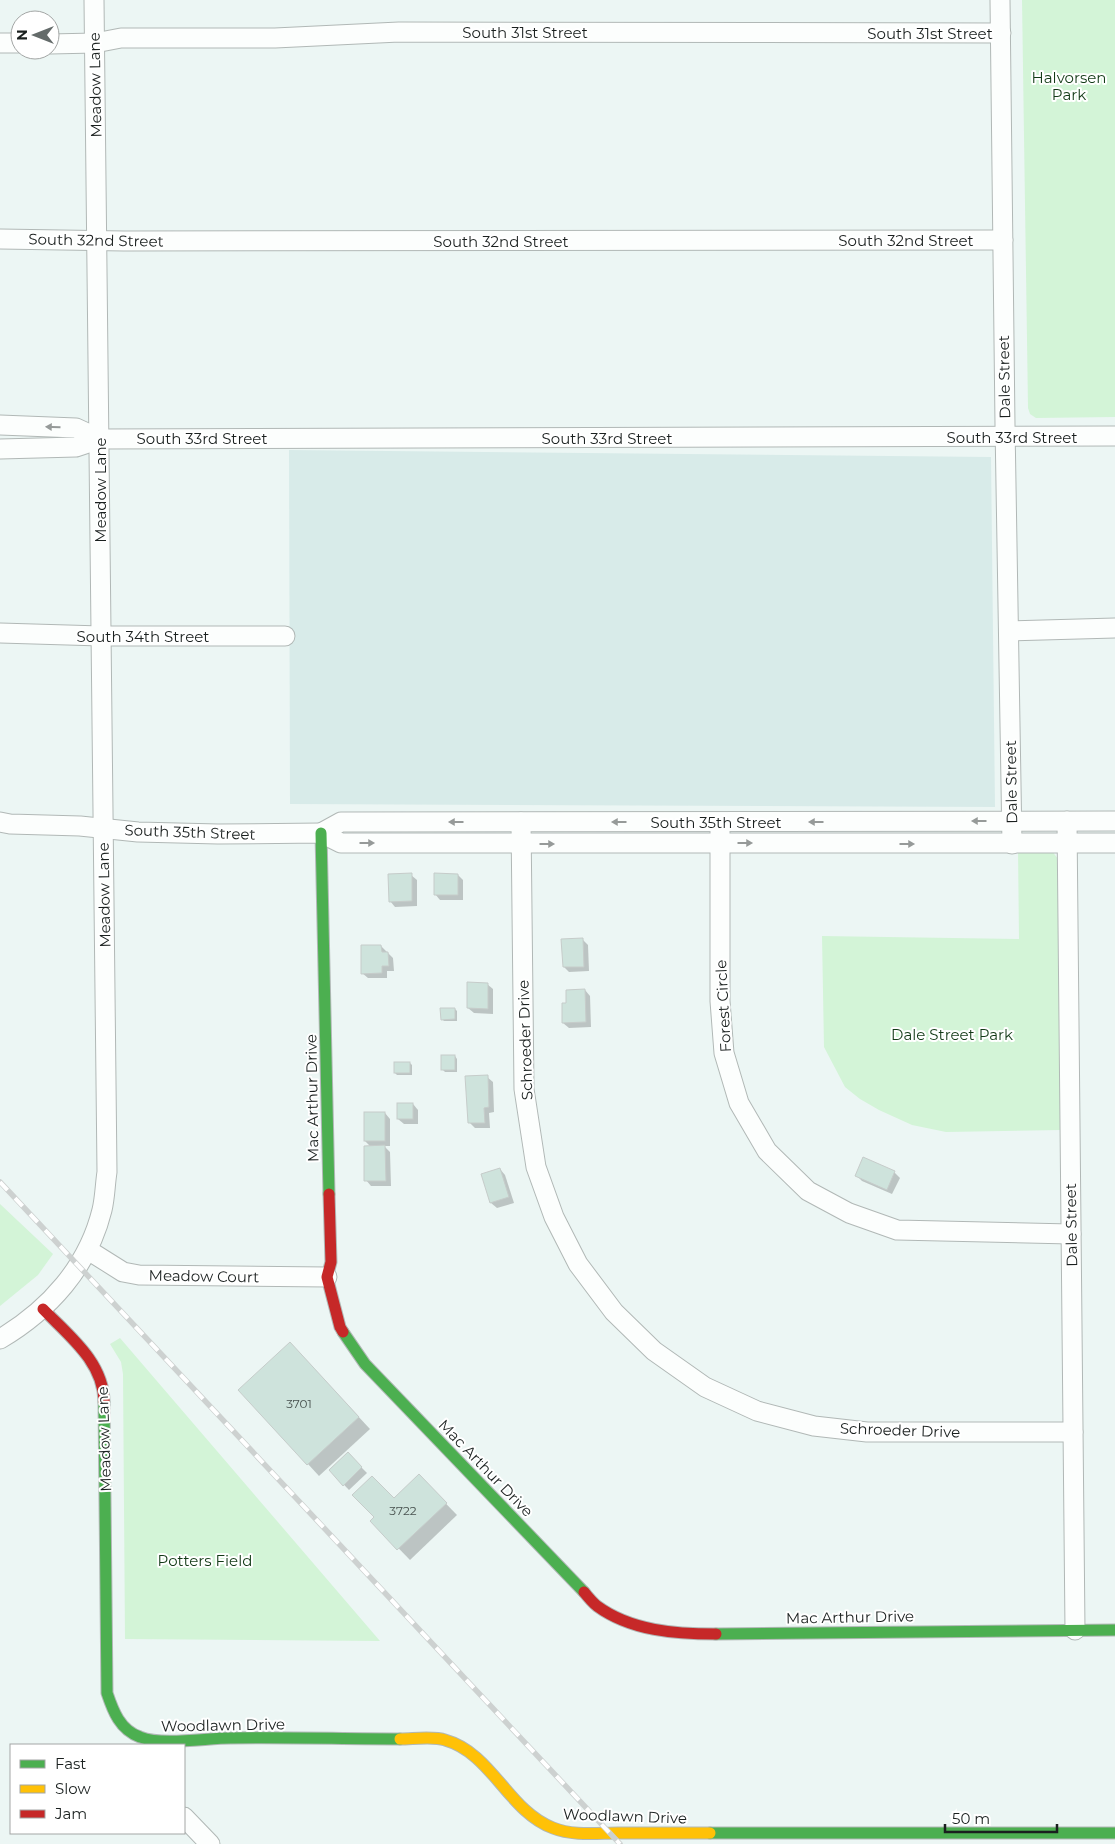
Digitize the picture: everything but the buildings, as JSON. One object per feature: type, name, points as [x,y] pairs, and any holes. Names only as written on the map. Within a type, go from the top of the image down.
[{"type":"street","name":"Meadow Lane","points":[[94,0],[107,1172],[102,1210],[88,1250],[58,1294],[42,1309],[90,1359],[101,1375],[104,1389],[108,1693],[114,1714],[119,1722],[138,1741]]},
{"type":"street","name":"Dale Street","points":[[1000,0],[1012,844]]},
{"type":"street","name":"South 31st Street","points":[[60,44],[95,42],[122,38],[275,38],[399,32],[1001,33]]},
{"type":"street","name":"South 32nd Street","points":[[0,239],[98,241],[1003,240]]},
{"type":"street","points":[[0,425],[76,428],[100,438]]},
{"type":"street","name":"South 33rd Street","points":[[100,438],[1115,436]]},
{"type":"street","points":[[0,449],[76,447],[100,438]]},
{"type":"street","points":[[1009,631],[1115,628]]},
{"type":"street","name":"South 34th Street","points":[[0,634],[285,636]]},
{"type":"street","name":"Dale Street","points":[[1066,821],[1075,1630]]},
{"type":"street","name":"South 35th Street","points":[[320,833],[341,822],[1115,821]]},
{"type":"street","name":"South 35th Street","points":[[0,822],[218,834],[320,833],[342,843],[1115,843]]},
{"type":"street","name":"Schroeder Drive","points":[[521,822],[524,1088],[536,1167],[554,1218],[578,1264],[614,1312],[654,1351],[705,1387],[757,1411],[814,1426],[866,1432],[1073,1432]]},
{"type":"street","name":"Forest Circle","points":[[720,822],[720,1001],[724,1053],[739,1103],[767,1151],[808,1191],[848,1213],[897,1230],[1071,1234]]},
{"type":"street","name":"Mac Arthur Drive","points":[[320,833],[331,1262],[327,1277],[340,1327],[366,1364],[597,1606],[634,1625],[689,1634],[1115,1630]]},
{"type":"street","name":"Meadow Court","points":[[88,1250],[124,1272],[139,1275],[327,1277]]},
{"type":"street","points":[[0,1339],[19,1328],[42,1309]]},
{"type":"street","name":"Woodlawn Drive","points":[[138,1741],[155,1742],[231,1738],[444,1738],[455,1742],[469,1751],[538,1820],[563,1831],[934,1838],[1115,1833]]},
{"type":"street","points":[[185,1818],[210,1844]]},
{"type":"shaded area","points":[[289,450],[991,457],[995,807],[290,804]]},
{"type":"green space","name":"Halvorsen Park","points":[[1022,0],[1115,0],[1115,417],[1036,418],[1030,414],[1028,408]]},
{"type":"green space","name":"Dale Street Park","points":[[1018,850],[1052,851],[1058,859],[1061,1130],[946,1132],[912,1125],[860,1099],[845,1087],[824,1047],[822,936],[1019,939]]},
{"type":"green space","points":[[0,1204],[53,1254],[38,1275],[0,1306]]},
{"type":"green space","name":"Potters Field","points":[[120,1338],[380,1641],[125,1639],[123,1374],[121,1362],[110,1344]]},
{"type":"railway","points":[[0,1182],[620,1844]]},
{"type":"traffic: fast","points":[[321,833],[329,1194]]},
{"type":"traffic: fast","points":[[343,1332],[365,1364],[584,1592]]},
{"type":"traffic: fast","points":[[104,1402],[107,1693],[122,1725],[140,1737],[160,1741],[221,1738],[400,1739]]},
{"type":"traffic: fast","points":[[716,1634],[1115,1630]]},
{"type":"traffic: fast","points":[[710,1833],[1115,1833]]},
{"type":"traffic: slow","points":[[400,1739],[440,1739],[461,1747],[488,1769],[511,1796],[537,1820],[561,1831],[585,1834],[710,1833]]},
{"type":"traffic: jam","points":[[329,1194],[331,1262],[327,1277],[343,1332]]},
{"type":"traffic: jam","points":[[43,1309],[83,1350],[91,1362],[98,1374],[104,1402]]},
{"type":"traffic: jam","points":[[584,1592],[595,1604],[610,1614],[639,1626],[670,1632],[716,1634]]}]
